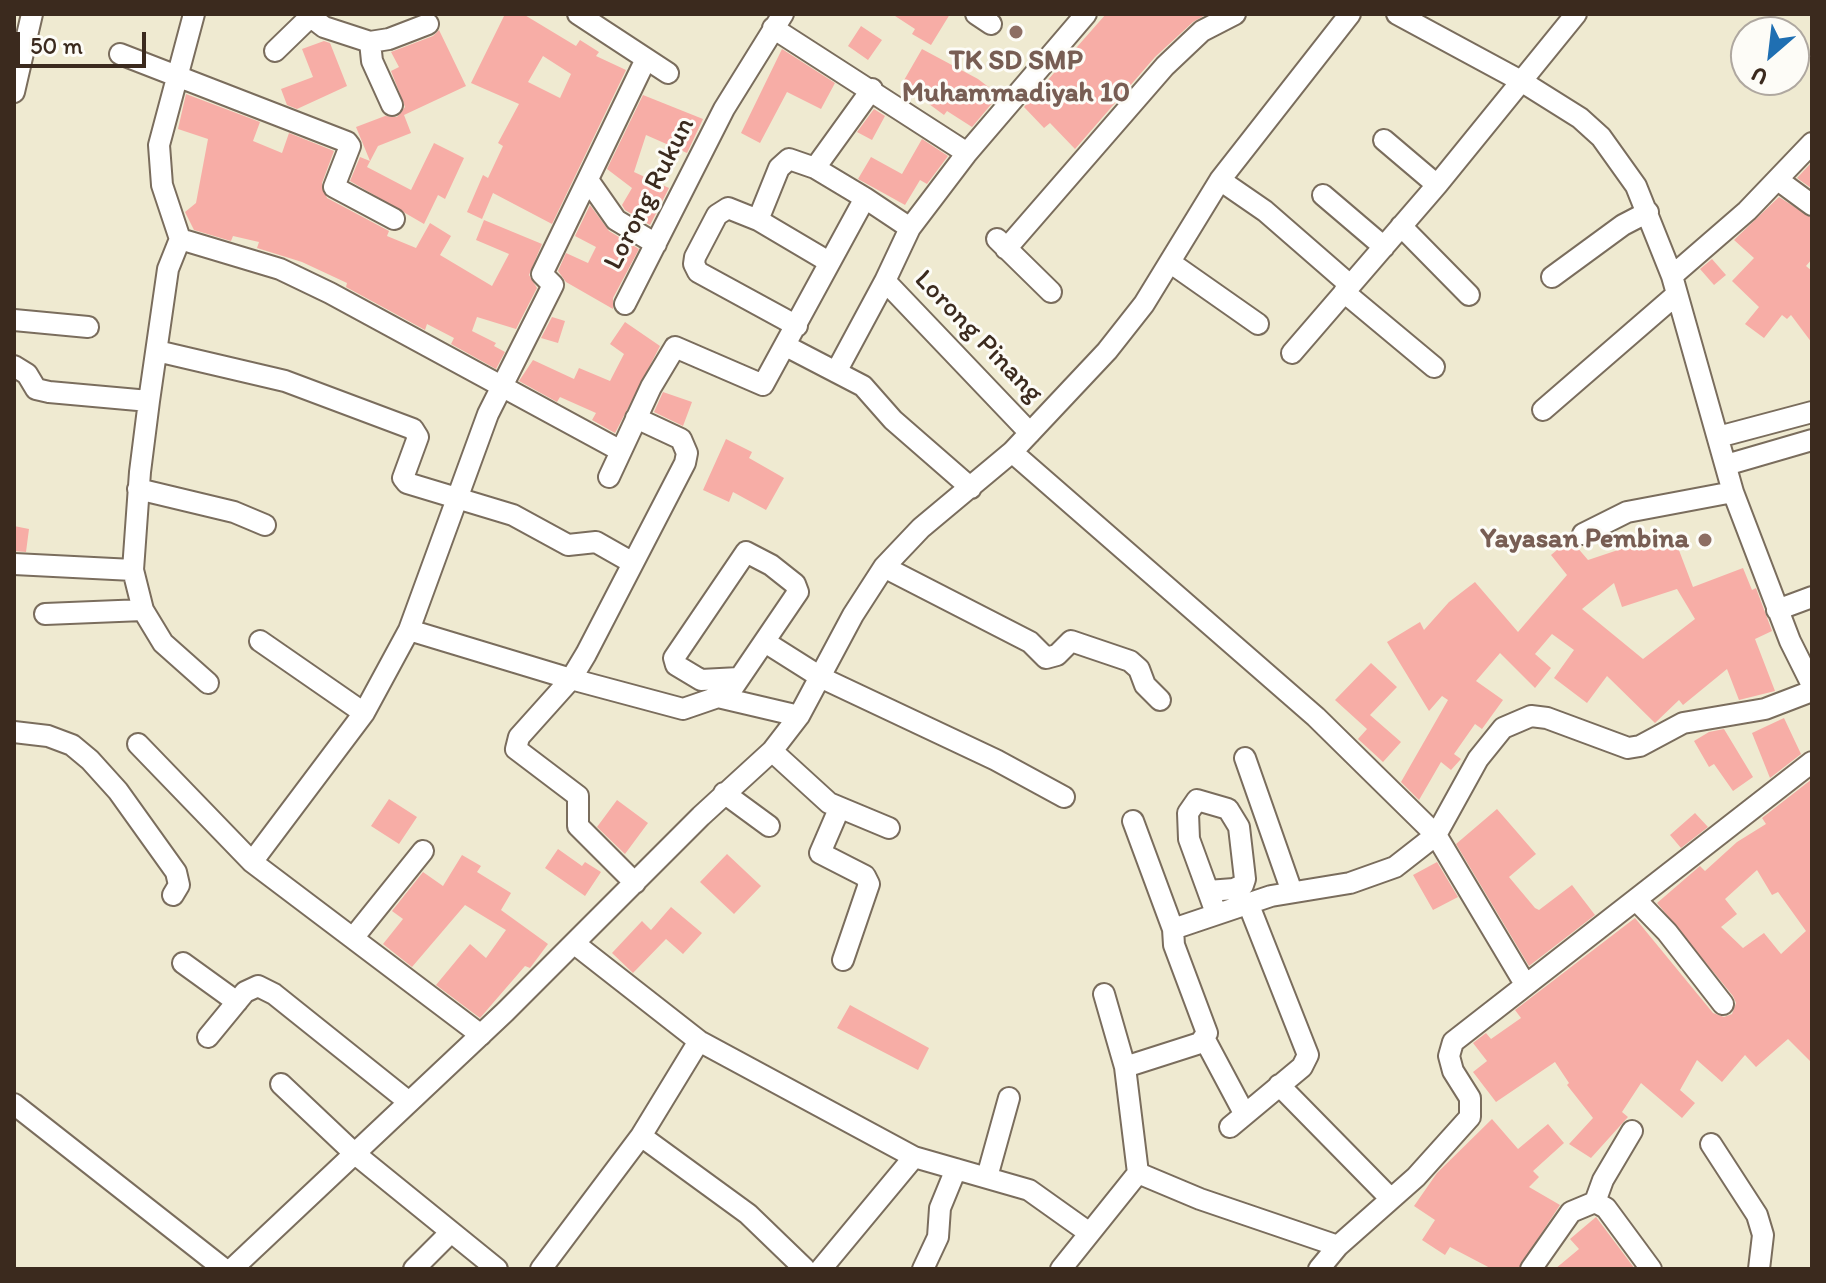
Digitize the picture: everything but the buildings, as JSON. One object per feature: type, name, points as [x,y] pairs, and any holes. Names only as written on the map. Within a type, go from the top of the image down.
[{"type":"street","points":[[15,87],[32,14]]},
{"type":"street","points":[[194,14],[162,123],[159,167],[180,239],[168,269],[149,401],[138,489],[133,570],[143,610],[168,650],[208,683]]},
{"type":"street","name":"Lorong Rukun","points":[[578,14],[668,73]]},
{"type":"street","name":"Lorong Pinang","points":[[836,372],[910,228],[967,153],[1086,14]]},
{"type":"street","points":[[1051,292],[1002,244],[1165,66],[1202,31],[1235,14]]},
{"type":"street","points":[[243,1265],[354,1153],[575,944],[724,793],[772,751],[799,716],[853,615],[884,567],[921,528],[1012,452],[1107,351],[1171,263],[1220,180],[1350,14]]},
{"type":"street","points":[[1397,14],[1557,102],[1601,137],[1636,186],[1674,285],[1733,492],[1777,610],[1812,685]]},
{"type":"street","points":[[1292,353],[1437,185],[1576,14]]},
{"type":"street","points":[[275,51],[308,16],[345,36],[370,42],[389,39],[428,24]]},
{"type":"street","points":[[778,21],[967,153]]},
{"type":"street","name":"Lorong Rukun","points":[[625,304],[724,109],[778,21]]},
{"type":"street","points":[[370,42],[372,61],[392,105]]},
{"type":"street","points":[[120,54],[347,142],[350,146],[334,187],[394,219]]},
{"type":"street","points":[[252,862],[364,713],[409,630],[460,498],[478,439],[553,285],[542,274],[646,59]]},
{"type":"street","points":[[815,168],[872,89]]},
{"type":"street","points":[[1384,140],[1437,185]]},
{"type":"street","points":[[1543,410],[1674,285],[1812,143]]},
{"type":"street","points":[[758,220],[784,162],[789,159],[815,168],[910,228]]},
{"type":"street","points":[[588,180],[616,220],[656,244]]},
{"type":"street","points":[[1220,180],[1265,211],[1434,367]]},
{"type":"street","points":[[1778,180],[1812,205]]},
{"type":"street","points":[[1323,195],[1384,247]]},
{"type":"street","points":[[609,477],[636,418],[675,347],[757,385],[767,383],[865,198]]},
{"type":"street","points":[[797,326],[695,268],[695,257],[723,210],[735,209],[829,262]]},
{"type":"street","points":[[1552,277],[1623,225],[1648,212]]},
{"type":"street","points":[[1401,226],[1469,295]]},
{"type":"street","points":[[180,239],[280,269],[621,451]]},
{"type":"street","points":[[1171,263],[1258,324]]},
{"type":"street","name":"Lorong Pinang","points":[[885,281],[1030,433]]},
{"type":"street","points":[[14,320],[88,327]]},
{"type":"street","points":[[786,346],[863,386],[893,420],[971,488]]},
{"type":"street","points":[[157,351],[285,381],[413,429],[418,437],[404,481],[513,515],[568,545],[596,542],[633,563]]},
{"type":"street","points":[[14,366],[27,374],[36,389],[149,401]]},
{"type":"street","points":[[1718,437],[1812,412]]},
{"type":"street","points":[[635,883],[578,826],[578,796],[516,749],[519,737],[571,679],[687,453],[681,439],[636,418]]},
{"type":"street","points":[[1726,465],[1812,440]]},
{"type":"street","points":[[1012,452],[1313,714],[1436,835],[1525,984]]},
{"type":"street","points":[[138,489],[234,512],[265,525]]},
{"type":"street","points":[[1583,534],[1627,512],[1696,496],[1733,492]]},
{"type":"street","points":[[746,552],[771,565],[797,588],[795,599],[765,642],[735,685],[701,680],[676,665],[674,658],[746,552]]},
{"type":"street","points":[[14,564],[133,570]]},
{"type":"street","points":[[884,567],[1030,642],[1046,658],[1057,655],[1071,641],[1130,661],[1139,669],[1145,685],[1160,700]]},
{"type":"street","points":[[1777,610],[1812,597]]},
{"type":"street","points":[[45,614],[143,610]]},
{"type":"street","points":[[409,630],[683,709],[718,697],[799,716]]},
{"type":"street","points":[[260,641],[364,713]]},
{"type":"street","points":[[765,642],[822,678],[996,760],[1064,797]]},
{"type":"street","points":[[1173,929],[1248,903],[1373,877],[1395,867],[1436,835],[1490,741],[1515,722],[1531,716],[1547,718],[1628,748],[1640,746],[1683,723],[1765,709],[1812,691]]},
{"type":"street","points":[[14,732],[60,740],[72,745],[90,760],[118,791],[176,872],[179,885],[173,895]]},
{"type":"street","points":[[138,744],[252,862],[481,1035]]},
{"type":"street","points":[[772,751],[839,809],[889,828]]},
{"type":"street","points":[[1245,758],[1292,892]]},
{"type":"street","points":[[1319,1269],[1338,1246],[1461,1131],[1470,1117],[1470,1098],[1453,1071],[1449,1056],[1453,1042],[1812,762]]},
{"type":"street","points":[[724,793],[769,826]]},
{"type":"street","points":[[839,809],[820,853],[865,876],[869,884],[843,960]]},
{"type":"street","points":[[1133,821],[1173,929],[1174,945],[1206,1028],[1204,1038],[1237,1120],[1302,1067],[1308,1055],[1248,903]]},
{"type":"street","points":[[353,938],[423,851]]},
{"type":"street","points":[[1208,891],[1216,913]]},
{"type":"street","points":[[1637,901],[1667,932],[1723,1004]]},
{"type":"street","points":[[575,944],[699,1041],[914,1157],[1029,1190],[1088,1232]]},
{"type":"street","points":[[183,963],[237,1002]]},
{"type":"street","points":[[208,1037],[254,986],[269,990],[409,1102]]},
{"type":"street","points":[[1061,1269],[1138,1173],[1125,1067],[1104,994]]},
{"type":"street","points":[[1125,1067],[1187,1048],[1204,1038]]},
{"type":"street","points":[[541,1269],[641,1136],[699,1041]]},
{"type":"street","points":[[281,1084],[354,1153],[497,1269]]},
{"type":"street","points":[[1279,1085],[1391,1199]]},
{"type":"street","points":[[987,1177],[1009,1098]]},
{"type":"street","points":[[14,1104],[224,1269]]},
{"type":"street","points":[[1531,1269],[1571,1212],[1595,1202],[1603,1180],[1632,1131]]},
{"type":"street","points":[[641,1136],[748,1214],[805,1269]]},
{"type":"street","points":[[1711,1144],[1757,1215],[1763,1235],[1759,1269]]},
{"type":"street","points":[[821,1269],[914,1157]]},
{"type":"street","points":[[923,1269],[938,1237],[940,1208],[956,1169]]},
{"type":"street","points":[[1138,1173],[1200,1199],[1338,1246]]},
{"type":"street","points":[[1595,1202],[1606,1208],[1651,1269]]},
{"type":"street","points":[[414,1269],[451,1232]]},
{"type":"place","name":"TK SD SMP Muhammadiyah 10","points":[[1016,32]]},
{"type":"place","name":"Yayasan Pembina","points":[[1705,540]]}]
